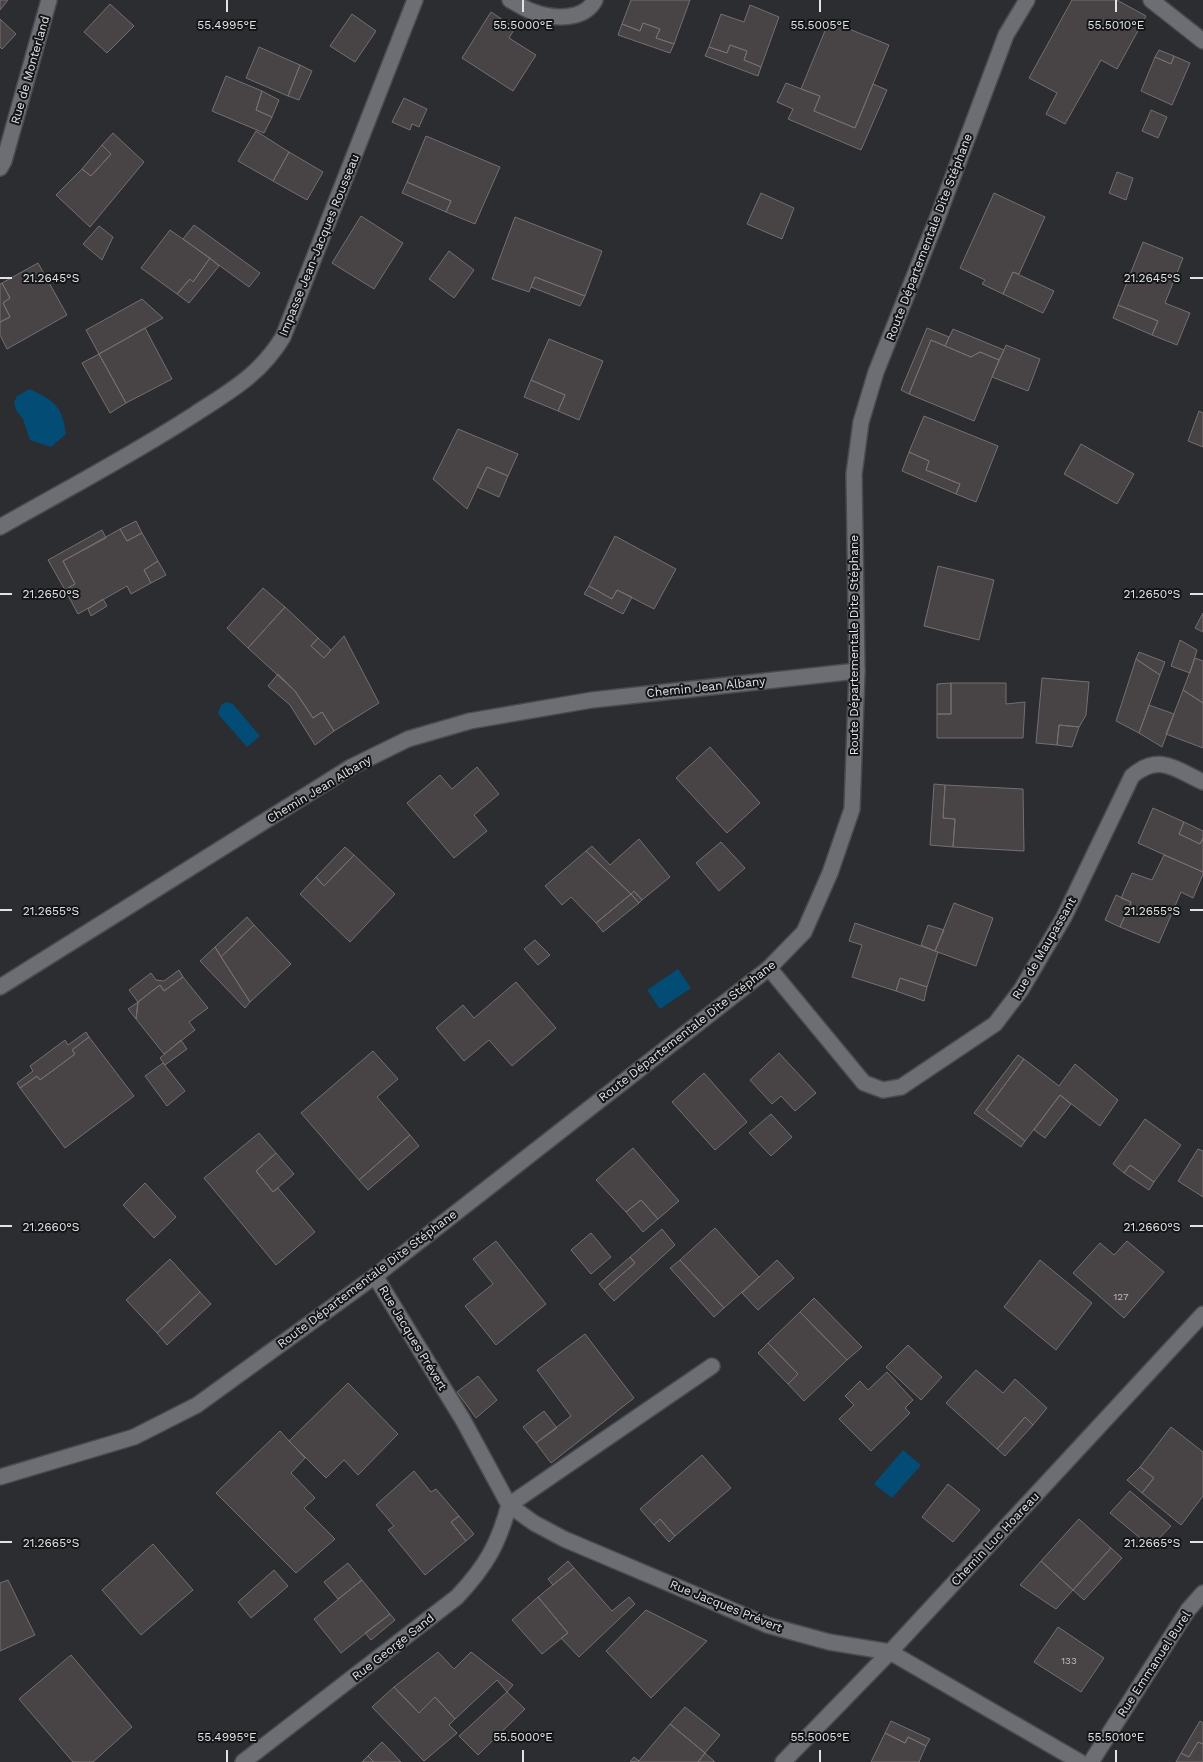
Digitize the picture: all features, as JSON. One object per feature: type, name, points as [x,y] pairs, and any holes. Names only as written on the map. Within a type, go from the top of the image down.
[{"type":"street","name":"Rue de Monterland","points":[[0,168],[4,161],[49,0]]},
{"type":"street","name":"Impasse Jean-Jacques Rousseau","points":[[0,527],[161,436],[234,388],[262,367],[283,337],[415,0]]},
{"type":"street","points":[[510,0],[534,12],[555,17],[565,17],[575,16],[595,0]]},
{"type":"street","name":"Route Départementale Dite Stéphane","points":[[0,1477],[134,1437],[197,1405],[375,1276],[769,968],[804,932],[830,873],[852,809],[856,671],[854,474],[861,422],[876,372],[1006,35],[1027,0]]},
{"type":"street","points":[[1151,0],[1203,41]]},
{"type":"street","name":"Chemin Jean Albany","points":[[0,987],[351,767],[408,740],[470,721],[592,700],[856,671]]},
{"type":"street","name":"Rue de Maupassant","points":[[769,968],[864,1083],[883,1090],[901,1087],[995,1024],[1021,990],[1064,916],[1132,776],[1142,767],[1162,763],[1203,782]]},
{"type":"street","name":"Rue Jacques Prévert","points":[[375,1276],[463,1420],[509,1504],[534,1524],[564,1539],[767,1625],[829,1642],[890,1652],[1080,1762]]},
{"type":"street","name":"Chemin Luc Hoareau","points":[[783,1762],[890,1652],[1203,1314]]},
{"type":"street","points":[[509,1504],[712,1366]]},
{"type":"street","name":"Rue George Sand","points":[[243,1762],[457,1597],[477,1576],[493,1552],[503,1528],[509,1504]]},
{"type":"street","name":"Rue Emmanuel Burel","points":[[1091,1762],[1188,1610],[1203,1593]]},
{"type":"water","points":[[30,389],[51,401],[62,417],[66,434],[51,447],[30,440],[23,419],[16,410],[14,402],[17,396]]},
{"type":"water","points":[[226,702],[233,704],[260,736],[247,747],[218,714],[221,705]]},
{"type":"water","points":[[678,969],[691,988],[660,1009],[647,990]]},
{"type":"water","points":[[903,1450],[921,1465],[892,1498],[874,1484]]},
{"type":"building","points":[[0,0],[8,0],[0,10]]},
{"type":"building","points":[[631,0],[690,0],[674,44],[656,38],[660,29],[643,23],[640,31],[622,24]]},
{"type":"building","points":[[1072,0],[1117,0],[1146,16],[1117,69],[1101,60],[1065,124],[1046,114],[1057,93],[1029,78]]},
{"type":"building","points":[[110,4],[134,26],[107,53],[84,32]]},
{"type":"building","points":[[750,5],[779,17],[761,67],[744,60],[747,51],[730,45],[727,53],[709,47],[721,14],[744,22]]},
{"type":"building","points":[[491,12],[515,28],[509,38],[536,55],[513,91],[462,58]]},
{"type":"building","points":[[352,14],[376,31],[355,62],[330,46]]},
{"type":"building","points":[[0,19],[16,34],[2,49],[0,47]]},
{"type":"building","points":[[829,21],[889,45],[855,128],[814,111],[820,96],[801,89]]},
{"type":"building","points":[[643,23],[660,29],[656,38],[674,44],[670,53],[618,35],[622,24],[640,31]]},
{"type":"building","points":[[730,45],[747,51],[744,60],[761,67],[758,76],[705,56],[709,47],[727,53]]},
{"type":"building","points":[[259,47],[300,65],[288,96],[246,78]]},
{"type":"building","points":[[1159,50],[1174,56],[1171,64],[1155,57]]},
{"type":"building","points":[[1174,56],[1190,63],[1172,105],[1141,91],[1155,57],[1171,64]]},
{"type":"building","points":[[300,65],[312,71],[299,100],[288,96]]},
{"type":"building","points":[[226,76],[262,91],[256,110],[272,117],[264,133],[212,111]]},
{"type":"building","points":[[786,83],[820,96],[814,111],[855,128],[873,84],[887,90],[861,150],[788,119],[793,109],[777,102]]},
{"type":"building","points":[[262,91],[279,100],[272,117],[256,110]]},
{"type":"building","points":[[404,98],[427,109],[419,127],[412,124],[410,130],[392,122]]},
{"type":"building","points":[[1151,110],[1167,117],[1158,138],[1142,131]]},
{"type":"building","points":[[256,131],[289,152],[273,181],[238,161]]},
{"type":"building","points":[[113,133],[144,162],[90,227],[56,195],[82,169],[91,176],[111,154],[102,145]]},
{"type":"building","points":[[426,136],[500,167],[475,224],[446,212],[451,201],[407,182]]},
{"type":"building","points":[[102,145],[111,154],[91,176],[82,169]]},
{"type":"building","points":[[289,152],[323,172],[307,200],[273,181]]},
{"type":"building","points":[[1117,172],[1133,178],[1126,200],[1109,193]]},
{"type":"building","points":[[407,182],[451,201],[446,212],[402,193]]},
{"type":"building","points":[[761,193],[794,208],[782,239],[747,224]]},
{"type":"building","points":[[994,193],[1045,217],[1019,274],[1013,272],[1003,294],[982,284],[985,280],[960,268]]},
{"type":"building","points":[[361,216],[403,243],[374,289],[332,263]]},
{"type":"building","points":[[515,217],[602,251],[585,296],[535,277],[529,292],[492,279]]},
{"type":"building","points":[[194,225],[260,273],[249,287],[183,239]]},
{"type":"building","points":[[99,226],[113,237],[102,260],[83,244]]},
{"type":"building","points":[[170,230],[210,258],[193,282],[190,279],[177,294],[141,268]]},
{"type":"building","points":[[1143,242],[1183,258],[1165,303],[1190,313],[1177,345],[1152,335],[1158,321],[1118,305]]},
{"type":"building","points":[[449,251],[474,270],[454,298],[429,279]]},
{"type":"building","points":[[210,258],[219,266],[189,303],[177,294],[190,279],[193,282]]},
{"type":"building","points":[[38,263],[67,315],[7,349],[0,335],[0,322],[10,317],[3,303],[10,298],[2,283]]},
{"type":"building","points":[[1013,272],[1054,291],[1043,313],[1003,294]]},
{"type":"building","points":[[535,277],[585,296],[580,306],[531,287]]},
{"type":"building","points":[[2,283],[10,298],[3,303],[10,317],[0,322],[0,284]]},
{"type":"building","points":[[142,299],[163,318],[99,354],[86,330]]},
{"type":"building","points":[[1118,305],[1158,321],[1152,335],[1113,318]]},
{"type":"building","points":[[145,328],[172,379],[126,403],[99,354]]},
{"type":"building","points":[[927,328],[949,337],[945,346],[931,340],[909,394],[901,390]]},
{"type":"building","points":[[953,329],[1004,350],[999,360],[980,352],[971,357],[945,346]]},
{"type":"building","points":[[549,339],[603,361],[579,420],[558,411],[565,395],[531,380]]},
{"type":"building","points":[[931,340],[971,357],[980,352],[999,360],[974,421],[909,394]]},
{"type":"building","points":[[1006,345],[1040,359],[1028,391],[992,377]]},
{"type":"building","points":[[99,354],[126,403],[110,413],[82,363]]},
{"type":"building","points":[[531,380],[565,395],[558,411],[524,397]]},
{"type":"building","points":[[1199,411],[1203,413],[1203,447],[1188,441]]},
{"type":"building","points":[[924,416],[998,446],[976,502],[956,494],[960,484],[926,470],[929,461],[909,452]]},
{"type":"building","points":[[458,429],[518,454],[508,476],[487,467],[467,509],[433,479]]},
{"type":"building","points":[[1081,444],[1134,474],[1117,504],[1064,474]]},
{"type":"building","points":[[909,452],[929,461],[926,470],[960,484],[956,494],[902,471]]},
{"type":"building","points":[[487,467],[508,476],[499,497],[477,487]]},
{"type":"building","points":[[136,521],[142,533],[127,541],[120,529]]},
{"type":"building","points":[[120,529],[127,541],[142,533],[158,561],[144,570],[151,583],[131,594],[127,586],[78,614],[65,590],[75,584],[63,561]]},
{"type":"building","points":[[102,530],[106,538],[63,561],[75,584],[65,590],[48,560]]},
{"type":"building","points":[[615,536],[676,569],[654,609],[617,590],[612,599],[589,586]]},
{"type":"building","points":[[158,561],[166,575],[151,583],[144,570]]},
{"type":"building","points":[[938,566],[994,580],[979,640],[924,626]]},
{"type":"building","points":[[589,586],[612,599],[617,590],[632,597],[623,614],[584,594]]},
{"type":"building","points":[[263,588],[285,607],[248,648],[227,628]]},
{"type":"building","points":[[103,599],[107,606],[91,616],[88,609]]},
{"type":"building","points":[[285,607],[318,638],[311,646],[324,658],[344,636],[379,703],[334,731],[322,712],[313,718],[295,691],[248,648]]},
{"type":"building","points":[[1203,613],[1203,632],[1195,628]]},
{"type":"building","points":[[318,638],[331,650],[324,658],[311,646]]},
{"type":"building","points":[[1180,640],[1197,650],[1190,673],[1171,666]]},
{"type":"building","points":[[1139,652],[1165,662],[1160,675],[1136,659]]},
{"type":"building","points":[[1195,658],[1203,661],[1203,703],[1183,690]]},
{"type":"building","points":[[1136,659],[1160,675],[1139,733],[1116,721]]},
{"type":"building","points":[[278,674],[295,691],[313,718],[322,712],[334,731],[315,745],[290,705],[268,686]]},
{"type":"building","points":[[1042,678],[1089,682],[1086,715],[1079,727],[1059,725],[1057,745],[1036,743]]},
{"type":"building","points":[[951,683],[951,714],[937,714],[937,684]]},
{"type":"building","points":[[951,683],[1006,683],[1006,704],[1025,702],[1023,738],[937,738],[937,714],[951,714]]},
{"type":"building","points":[[1183,690],[1203,703],[1203,748],[1166,734]]},
{"type":"building","points":[[1149,705],[1174,714],[1162,747],[1139,733]]},
{"type":"building","points":[[1059,725],[1079,727],[1072,747],[1057,745]]},
{"type":"building","points":[[710,747],[760,803],[727,833],[676,778]]},
{"type":"building","points":[[477,767],[499,794],[474,815],[487,831],[454,858],[407,803],[440,775],[452,789]]},
{"type":"building","points":[[934,784],[945,785],[943,818],[955,819],[953,847],[930,845]]},
{"type":"building","points":[[945,785],[1023,789],[1024,851],[953,847],[955,819],[943,818]]},
{"type":"building","points":[[1153,808],[1184,822],[1179,834],[1200,844],[1203,838],[1203,872],[1138,843]]},
{"type":"building","points":[[1184,822],[1203,831],[1203,838],[1200,844],[1179,834]]},
{"type":"building","points":[[639,839],[670,877],[642,900],[634,891],[631,894],[586,851],[592,846],[610,865]]},
{"type":"building","points":[[721,842],[745,868],[719,891],[696,863]]},
{"type":"building","points":[[345,847],[354,855],[324,886],[316,877]]},
{"type":"building","points":[[586,851],[631,894],[596,923],[571,897],[562,905],[545,886]]},
{"type":"building","points":[[354,855],[395,894],[350,942],[300,894],[316,877],[324,886]]},
{"type":"building","points":[[1164,855],[1203,872],[1203,874],[1193,898],[1181,892],[1159,943],[1120,927],[1131,902],[1121,898],[1132,873],[1152,880]]},
{"type":"building","points":[[634,891],[642,900],[639,903],[631,894]]},
{"type":"building","points":[[631,894],[639,903],[603,932],[596,923]]},
{"type":"building","points":[[1116,895],[1131,902],[1120,927],[1105,920]]},
{"type":"building","points":[[954,903],[993,918],[976,966],[935,951]]},
{"type":"building","points":[[247,917],[254,925],[221,957],[215,947]]},
{"type":"building","points":[[855,923],[938,952],[927,987],[900,978],[896,991],[852,977],[862,945],[849,941]]},
{"type":"building","points":[[254,925],[291,964],[250,1002],[221,957]]},
{"type":"building","points":[[928,925],[944,930],[935,951],[921,945]]},
{"type":"building","points":[[535,940],[550,955],[538,965],[524,949]]},
{"type":"building","points":[[215,947],[250,1002],[245,1008],[200,961]]},
{"type":"building","points":[[179,970],[183,977],[164,991],[160,985],[138,1002],[129,990],[151,973],[156,980],[164,981]]},
{"type":"building","points":[[183,977],[208,1008],[189,1022],[195,1030],[164,1054],[136,1019],[138,1002],[160,985],[164,991]]},
{"type":"building","points":[[900,978],[927,987],[924,1001],[896,991]]},
{"type":"building","points":[[516,982],[556,1028],[512,1066],[489,1040],[464,1061],[436,1028],[463,1005],[474,1018]]},
{"type":"building","points":[[138,1002],[136,1019],[128,1009]]},
{"type":"building","points":[[86,1032],[89,1037],[72,1050],[75,1054],[40,1080],[37,1076],[20,1088],[17,1083],[33,1071],[30,1066],[65,1040],[68,1045]]},
{"type":"building","points":[[89,1037],[134,1096],[65,1148],[20,1088],[37,1076],[40,1080],[75,1054],[72,1050]]},
{"type":"building","points":[[181,1040],[187,1049],[165,1065],[160,1058]]},
{"type":"building","points":[[373,1051],[398,1079],[377,1097],[410,1135],[359,1180],[301,1113]]},
{"type":"building","points":[[779,1053],[816,1093],[795,1111],[781,1096],[772,1104],[750,1080]]},
{"type":"building","points":[[1018,1055],[1024,1059],[986,1110],[1025,1141],[1021,1147],[974,1113]]},
{"type":"building","points":[[1024,1059],[1059,1086],[1075,1064],[1118,1100],[1100,1126],[1060,1095],[1025,1141],[986,1110]]},
{"type":"building","points":[[163,1063],[185,1091],[167,1106],[145,1076]]},
{"type":"building","points":[[704,1073],[747,1122],[715,1150],[672,1102]]},
{"type":"building","points":[[1060,1095],[1071,1104],[1045,1138],[1034,1130]]},
{"type":"building","points":[[771,1114],[792,1137],[771,1156],[749,1133]]},
{"type":"building","points":[[1145,1119],[1181,1145],[1154,1182],[1130,1165],[1124,1173],[1113,1164]]},
{"type":"building","points":[[259,1133],[276,1153],[256,1171],[273,1192],[278,1188],[315,1232],[276,1265],[204,1178]]},
{"type":"building","points":[[410,1135],[419,1146],[368,1190],[359,1180]]},
{"type":"building","points":[[633,1148],[679,1201],[658,1219],[641,1200],[626,1212],[596,1180]]},
{"type":"building","points":[[1198,1149],[1203,1151],[1203,1197],[1178,1181]]},
{"type":"building","points":[[276,1153],[294,1174],[273,1192],[256,1171]]},
{"type":"building","points":[[1130,1165],[1154,1182],[1149,1190],[1124,1173]]},
{"type":"building","points":[[145,1183],[176,1217],[154,1238],[123,1205]]},
{"type":"building","points":[[641,1200],[658,1219],[643,1232],[626,1212]]},
{"type":"building","points":[[715,1228],[759,1277],[724,1308],[680,1260]]},
{"type":"building","points":[[662,1229],[675,1245],[614,1301],[604,1290],[635,1263],[630,1257]]},
{"type":"building","points":[[591,1233],[611,1257],[591,1274],[571,1250]]},
{"type":"building","points":[[496,1241],[546,1304],[496,1345],[465,1306],[493,1284],[473,1259]]},
{"type":"building","points":[[1127,1241],[1164,1272],[1124,1318],[1073,1273],[1100,1243],[1114,1255]]},
{"type":"building","points":[[630,1257],[635,1263],[604,1290],[599,1284]]},
{"type":"building","points":[[170,1259],[200,1292],[157,1333],[126,1300]]},
{"type":"building","points":[[680,1260],[724,1308],[714,1317],[670,1268]]},
{"type":"building","points":[[777,1260],[794,1278],[758,1310],[742,1293]]},
{"type":"building","points":[[1040,1260],[1092,1303],[1056,1350],[1004,1307]]},
{"type":"building","points":[[200,1292],[211,1304],[167,1345],[157,1333]]},
{"type":"building","points":[[814,1298],[862,1347],[847,1360],[800,1312]]},
{"type":"building","points":[[800,1312],[847,1360],[804,1401],[788,1384],[798,1374],[768,1343]]},
{"type":"building","points":[[585,1334],[634,1398],[551,1463],[536,1443],[571,1416],[537,1370]]},
{"type":"building","points":[[768,1343],[798,1374],[788,1384],[758,1353]]},
{"type":"building","points":[[908,1345],[942,1377],[921,1400],[886,1367]]},
{"type":"building","points":[[976,1370],[1003,1393],[1015,1379],[1047,1408],[1033,1425],[1025,1417],[997,1449],[946,1403]]},
{"type":"building","points":[[887,1372],[913,1400],[905,1408],[910,1413],[871,1451],[839,1419],[854,1405],[845,1396],[860,1381],[868,1390]]},
{"type":"building","points":[[478,1376],[497,1400],[476,1418],[457,1392]]},
{"type":"building","points":[[348,1383],[398,1434],[358,1475],[344,1460],[326,1478],[289,1441]]},
{"type":"building","points":[[544,1411],[557,1428],[536,1443],[523,1427]]},
{"type":"building","points":[[1025,1417],[1033,1425],[1005,1456],[997,1449]]},
{"type":"building","points":[[1171,1427],[1203,1452],[1203,1496],[1181,1525],[1142,1493],[1154,1478],[1140,1467]]},
{"type":"building","points":[[280,1431],[305,1458],[291,1473],[315,1498],[304,1508],[335,1539],[296,1573],[216,1493]]},
{"type":"building","points":[[702,1455],[731,1488],[675,1536],[660,1519],[654,1525],[640,1509]]},
{"type":"building","points":[[1140,1467],[1154,1478],[1142,1493],[1127,1480]]},
{"type":"building","points":[[414,1471],[431,1492],[436,1489],[459,1516],[451,1522],[466,1541],[425,1575],[388,1530],[394,1526],[376,1505]]},
{"type":"building","points":[[948,1484],[980,1510],[953,1542],[922,1517]]},
{"type":"building","points":[[1130,1491],[1171,1526],[1151,1547],[1110,1513]]},
{"type":"building","points":[[459,1516],[474,1534],[466,1541],[451,1522]]},
{"type":"building","points":[[660,1519],[675,1536],[669,1542],[654,1525]]},
{"type":"building","points":[[1079,1519],[1111,1548],[1073,1590],[1041,1561]]},
{"type":"building","points":[[153,1544],[193,1590],[141,1635],[102,1590]]},
{"type":"building","points":[[1111,1548],[1122,1558],[1084,1600],[1073,1590]]},
{"type":"building","points":[[568,1561],[574,1568],[553,1585],[548,1579]]},
{"type":"building","points":[[1041,1561],[1073,1590],[1056,1609],[1020,1585]]},
{"type":"building","points":[[348,1563],[362,1580],[338,1599],[324,1582]]},
{"type":"building","points":[[574,1568],[612,1611],[629,1597],[635,1604],[579,1657],[561,1638],[568,1633],[538,1597]]},
{"type":"building","points":[[274,1570],[288,1586],[251,1618],[238,1602]]},
{"type":"building","points":[[8,1580],[35,1635],[0,1651],[0,1583]]},
{"type":"building","points":[[362,1580],[390,1614],[341,1653],[314,1619]]},
{"type":"building","points":[[538,1597],[568,1633],[542,1654],[512,1620]]},
{"type":"building","points":[[646,1610],[707,1641],[651,1698],[606,1651]]},
{"type":"building","points":[[390,1614],[395,1620],[371,1640],[365,1633]]},
{"type":"building","points":[[1058,1627],[1104,1658],[1081,1692],[1034,1662]]},
{"type":"building","points":[[438,1652],[454,1669],[471,1652],[513,1685],[507,1692],[497,1680],[455,1719],[435,1697],[419,1713],[394,1687]]},
{"type":"building","points":[[71,1655],[132,1727],[93,1762],[73,1762],[19,1699]]},
{"type":"building","points":[[394,1687],[419,1713],[435,1697],[455,1719],[449,1725],[457,1733],[424,1761],[372,1707]]},
{"type":"building","points":[[507,1692],[525,1709],[478,1755],[459,1736]]},
{"type":"building","points":[[685,1707],[720,1735],[705,1753],[670,1724]]},
{"type":"building","points":[[891,1721],[930,1739],[926,1746],[908,1737],[905,1743],[885,1733]]},
{"type":"building","points":[[1200,1721],[1203,1723],[1203,1744],[1198,1742],[1189,1757],[1181,1753]]},
{"type":"building","points":[[670,1724],[705,1753],[698,1762],[638,1762]]},
{"type":"building","points":[[885,1733],[905,1743],[908,1737],[926,1746],[919,1762],[871,1762]]},
{"type":"building","points":[[382,1742],[401,1762],[374,1762],[368,1756]]},
{"type":"building","points":[[1198,1742],[1203,1744],[1203,1762],[1176,1762],[1181,1753],[1189,1757]]},
{"type":"building","points":[[705,1753],[715,1762],[698,1762]]},
{"type":"building","points":[[368,1756],[374,1762],[362,1762]]},
{"type":"building","points":[[634,1757],[639,1761],[630,1762]]}]
